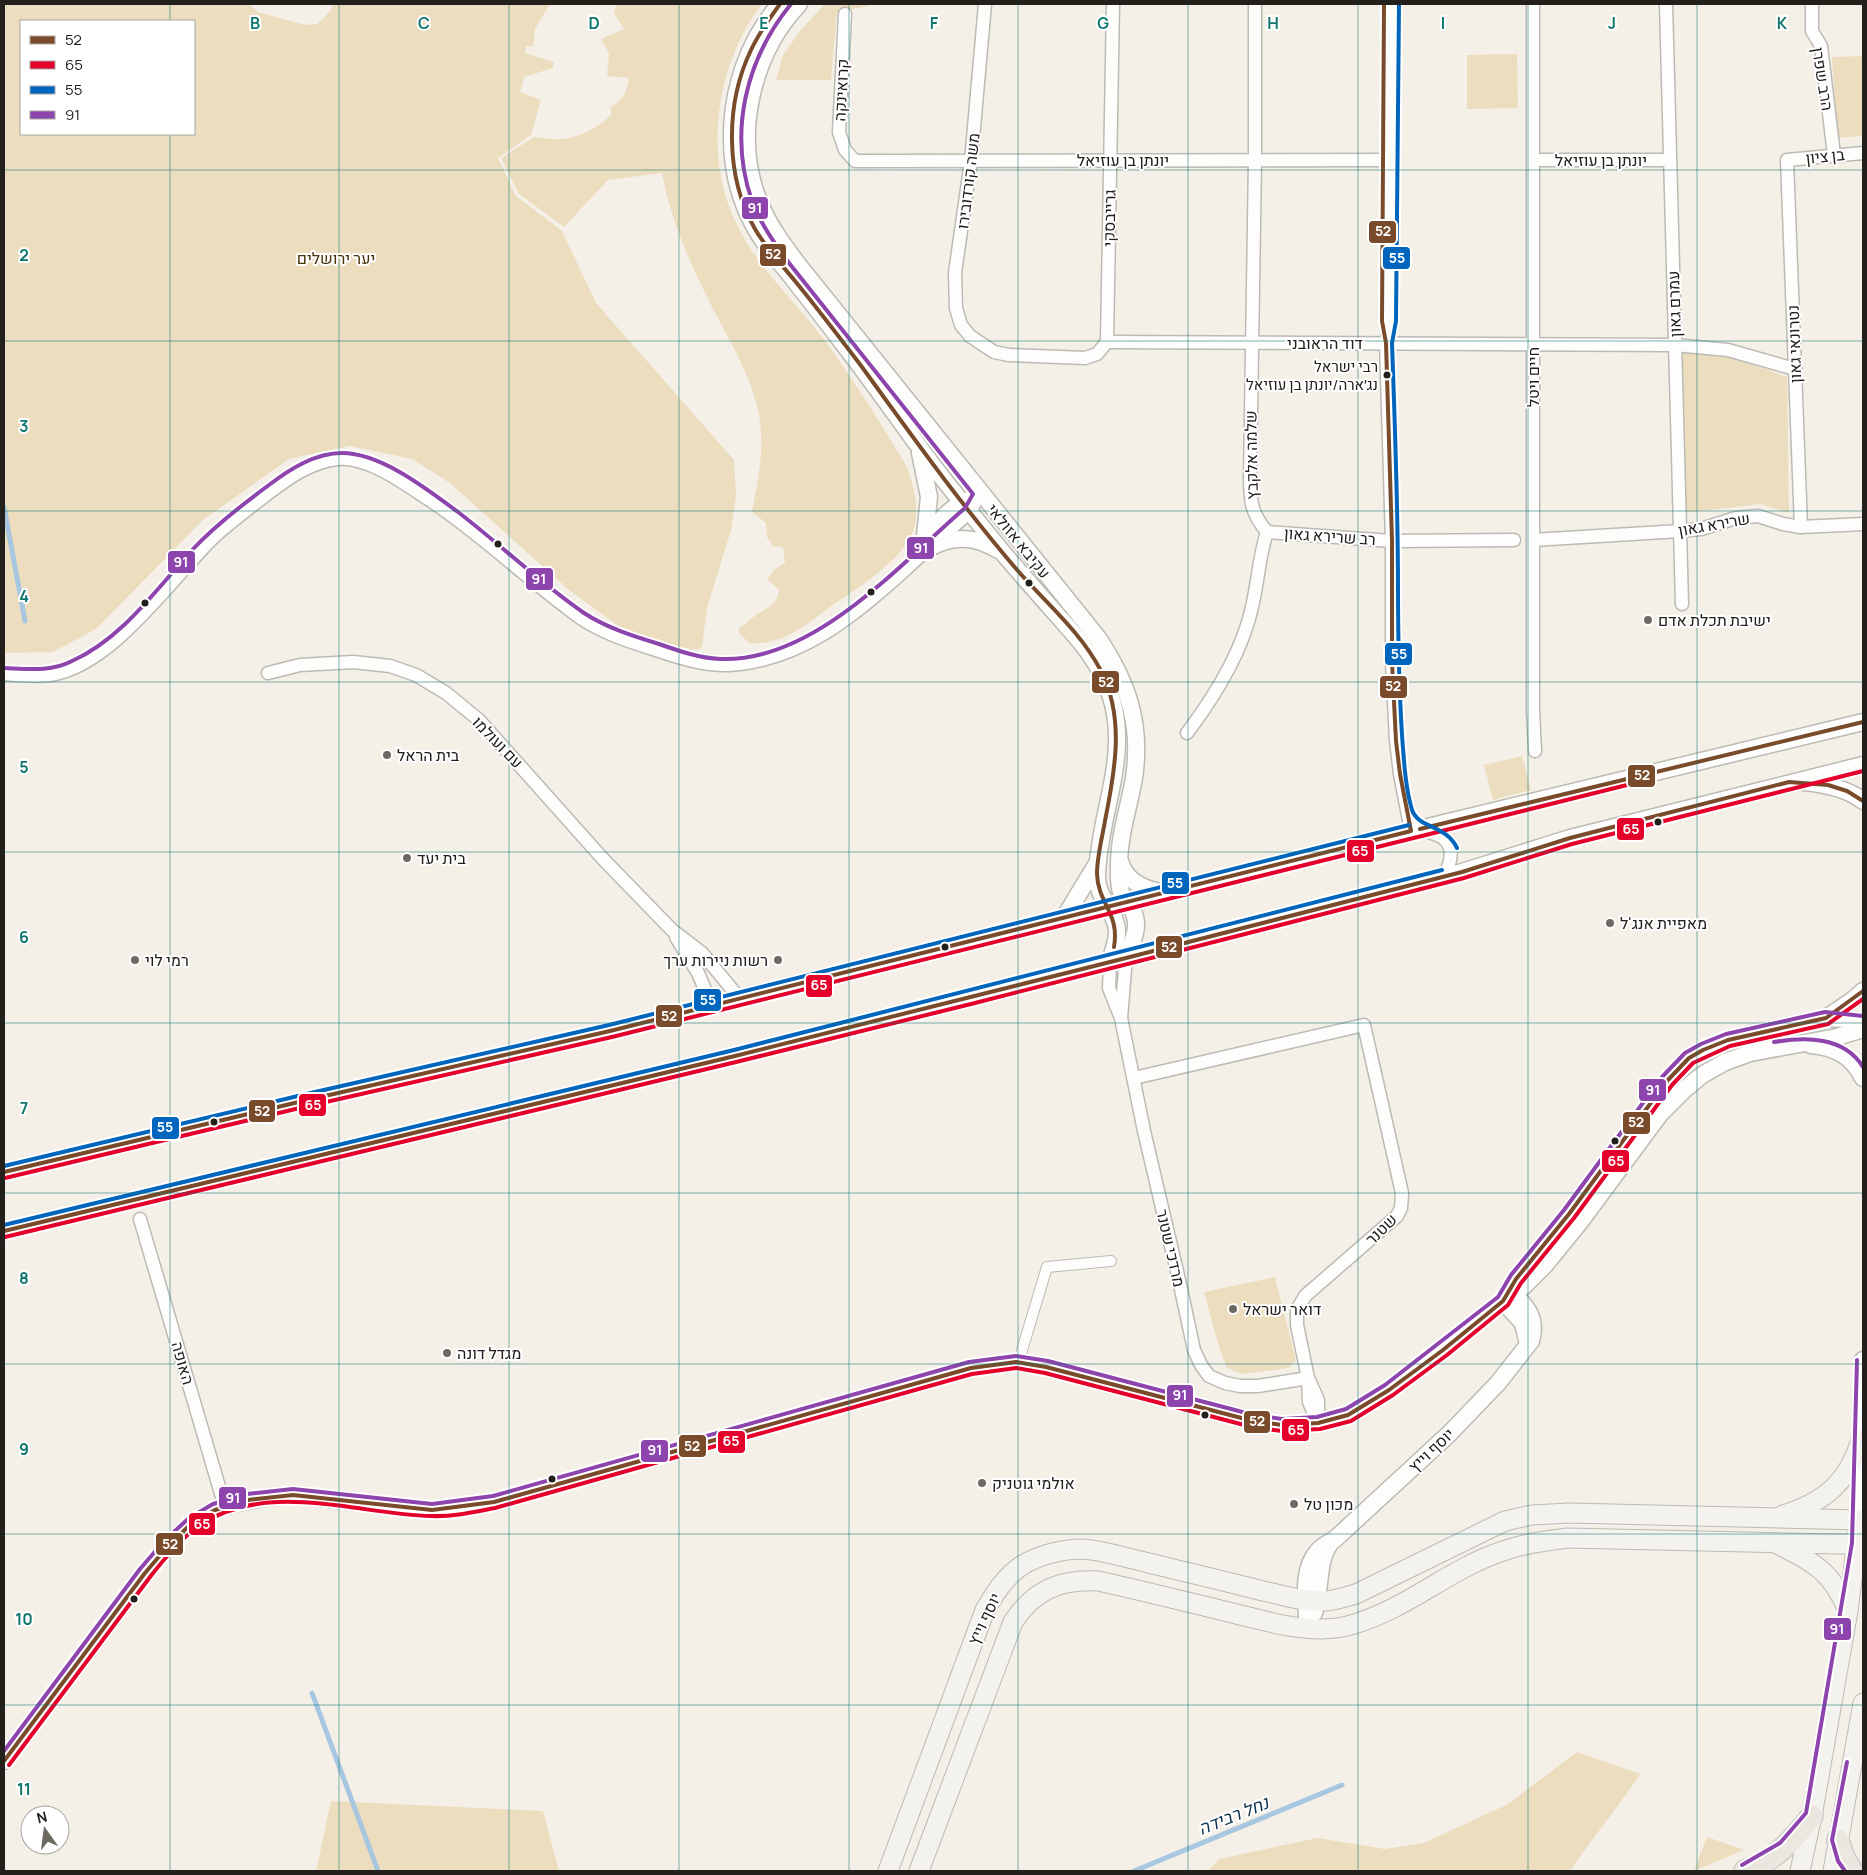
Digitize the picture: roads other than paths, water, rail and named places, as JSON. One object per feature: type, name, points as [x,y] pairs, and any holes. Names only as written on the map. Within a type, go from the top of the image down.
[{"type":"main road","points":[[1769,1519],[1802,1508],[1832,1490],[1850,1467],[1861,1440]]},
{"type":"main road","points":[[1312,1601],[1338,1600],[1356,1594],[1491,1527],[1505,1521],[1532,1516],[1569,1513],[1861,1521],[1860,1543],[1812,1816],[1800,1871]]},
{"type":"main road","points":[[1308,1629],[1336,1628],[1359,1622],[1411,1599],[1479,1561],[1499,1552],[1535,1542],[1567,1538],[1860,1543]]},
{"type":"main road","points":[[1771,1542],[1794,1552],[1826,1574],[1841,1594],[1848,1611]]},
{"type":"main road","name":"יוסף וייץ","points":[[888,1871],[985,1610],[995,1592],[1021,1566],[1034,1559],[1052,1554],[1067,1550],[1084,1549],[1312,1601]]},
{"type":"main road","name":"יוסף וייץ","points":[[919,1871],[1013,1622],[1024,1606],[1040,1594],[1054,1586],[1068,1582],[1098,1581],[1308,1629]]},
{"type":"main road","points":[[1832,1871],[1863,1703]]},
{"type":"main road","points":[[1745,1871],[1784,1848],[1812,1816]]},
{"type":"main road","points":[[1838,1840],[1844,1858],[1852,1871]]},
{"type":"street","name":"עקיבא אזולאי","points":[[780,4],[759,34],[747,59],[733,110],[733,156],[743,200],[751,221],[763,241],[848,349],[965,506],[1090,653],[1101,673],[1112,702],[1118,735],[1116,761],[1098,861],[1098,887],[1114,918],[1117,932],[1110,962]]},
{"type":"street","name":"עקיבא אזולאי","points":[[799,4],[787,16],[762,60],[748,113],[747,138],[751,176],[758,199],[779,239],[800,267],[1098,638],[1120,674],[1128,693],[1136,735],[1136,756],[1119,858],[1120,886],[1123,895],[1134,911],[1136,924],[1126,958]]},
{"type":"street","name":"משה קורדובירו","points":[[985,4],[971,161],[955,273],[956,308],[961,325],[970,336],[984,346],[994,352],[1009,355],[1085,358],[1096,354],[1107,342]]},
{"type":"street","name":"גרייבסקי","points":[[1107,342],[1113,4]]},
{"type":"street","name":"שלמה אלקבץ","points":[[1255,4],[1255,160],[1250,500],[1255,517],[1267,532]]},
{"type":"street","points":[[1393,4],[1390,321],[1386,344],[1392,541],[1392,662],[1396,741],[1408,815],[1414,824],[1415,830]]},
{"type":"street","name":"חיים ויטל","points":[[1533,4],[1533,730],[1535,751]]},
{"type":"street","name":"עמרם גאון","points":[[1666,4],[1682,604]]},
{"type":"street","name":"הרב שפרן","points":[[1812,4],[1812,32],[1821,46],[1834,154]]},
{"type":"street","name":"קרואינקה","points":[[844,14],[839,132],[845,150],[855,161]]},
{"type":"street","name":"בן ציון","points":[[1787,160],[1834,154],[1863,153]]},
{"type":"street","name":"יונתן בן עוזיאל","points":[[855,161],[1391,160]]},
{"type":"street","name":"יונתן בן עוזיאל","points":[[1533,160],[1670,160]]},
{"type":"street","name":"נטרונאי גאון","points":[[1787,160],[1801,527]]},
{"type":"street","name":"דוד הראובני","points":[[1107,342],[1675,345],[1728,350],[1795,369]]},
{"type":"street","points":[[918,443],[929,497],[928,541]]},
{"type":"street","points":[[4,674],[51,675],[72,668],[94,656],[124,632],[216,536],[250,508],[285,481],[310,466],[339,459],[358,461],[389,474],[444,510],[590,624],[611,635],[680,658],[706,664],[730,665],[754,661],[798,647],[845,622],[906,568],[928,541],[936,522],[965,506],[980,493]]},
{"type":"street","name":"שרירא גאון","points":[[1533,540],[1701,529],[1736,518],[1758,516],[1783,524],[1801,527],[1863,524]]},
{"type":"street","points":[[1187,733],[1217,690],[1237,652],[1252,608],[1260,558],[1267,532]]},
{"type":"street","name":"רב שרירא גאון","points":[[1267,532],[1392,541],[1514,540]]},
{"type":"street","points":[[928,541],[966,538],[982,542],[1004,554]]},
{"type":"street","name":"עם ועולמו","points":[[268,673],[300,665],[353,662],[390,666],[416,675],[446,693],[479,720],[603,859],[672,930],[702,953],[730,988],[739,996],[745,998]]},
{"type":"street","points":[[4,1172],[712,1006],[1415,830],[1863,722]]},
{"type":"street","points":[[4,1231],[743,1054],[1126,958],[1444,876],[1570,838],[1863,765]]},
{"type":"street","points":[[1789,782],[1830,786],[1856,796],[1863,801]]},
{"type":"street","points":[[1415,830],[1441,837],[1449,846],[1451,852],[1450,862],[1444,876]]},
{"type":"street","points":[[1119,858],[1124,872],[1134,881],[1146,889],[1164,893]]},
{"type":"street","points":[[1064,918],[1098,861]]},
{"type":"street","name":"עם ועולמו","points":[[672,930],[698,973],[712,1006]]},
{"type":"street","name":"מרדכי שטנר","points":[[1121,1018],[1126,958]]},
{"type":"street","name":"מרדכי שטנר","points":[[1110,962],[1109,988],[1121,1018],[1144,1130],[1194,1350],[1201,1365],[1209,1376],[1225,1383],[1240,1386],[1258,1386],[1308,1378]]},
{"type":"street","points":[[1826,1018],[1863,991]]},
{"type":"street","points":[[1509,1295],[1667,1081],[1689,1058],[1728,1040],[1826,1018],[1845,1018],[1863,1022]]},
{"type":"street","name":"שטנר","points":[[1134,1078],[1364,1025],[1402,1193],[1401,1208],[1397,1216],[1305,1296],[1297,1310],[1297,1325],[1308,1378]]},
{"type":"street","points":[[4,1762],[156,1561],[186,1527],[205,1515],[225,1507],[272,1497],[293,1495],[432,1510],[494,1502],[971,1368],[1020,1362],[1046,1367],[1253,1421],[1282,1425],[1318,1423],[1348,1415],[1389,1390],[1443,1350],[1532,1278],[1563,1245],[1660,1114],[1702,1075],[1725,1062],[1750,1053],[1838,1037],[1863,1028]]},
{"type":"street","points":[[1796,1044],[1817,1046],[1839,1052],[1854,1062],[1863,1078]]},
{"type":"street","name":"האופה","points":[[140,1219],[225,1507]]},
{"type":"street","points":[[1020,1362],[1047,1267],[1111,1261]]},
{"type":"street","name":"יוסף וייץ","points":[[1308,1629],[1312,1601],[1310,1562],[1316,1552],[1334,1540],[1449,1434],[1522,1353],[1527,1336],[1526,1330],[1509,1295]]},
{"type":"street","points":[[1861,1521],[1863,1360]]},
{"type":"street","points":[[1308,1378],[1309,1402],[1318,1423]]},
{"type":"waterway","points":[[4,507],[25,621]]},
{"type":"waterway","points":[[312,1693],[378,1871]]},
{"type":"waterway","name":"נחל רבידה","points":[[1134,1871],[1342,1785]]},
{"type":"place","name":"רבי ישראל נג׳ארה/יונתן בן עוזיאל","points":[[1387,375]]},
{"type":"place","name":"ישיבת תכלת אדם","points":[[1648,620]]},
{"type":"place","name":"בית הראל","points":[[387,755]]},
{"type":"place","name":"בית יעד","points":[[407,858]]},
{"type":"place","name":"מאפיית אנג'ל","points":[[1610,923]]},
{"type":"place","name":"רמי לוי","points":[[135,960]]},
{"type":"place","name":"רשות ניירות ערך","points":[[778,960]]},
{"type":"place","name":"דואר ישראל","points":[[1233,1309]]},
{"type":"place","name":"מגדל דונה","points":[[447,1353]]},
{"type":"place","name":"אולמי גוטניק","points":[[982,1483]]},
{"type":"place","name":"מכון טל","points":[[1294,1504]]},
{"type":"park label","name":"יער ירושלים","points":[[336,258]]}]
